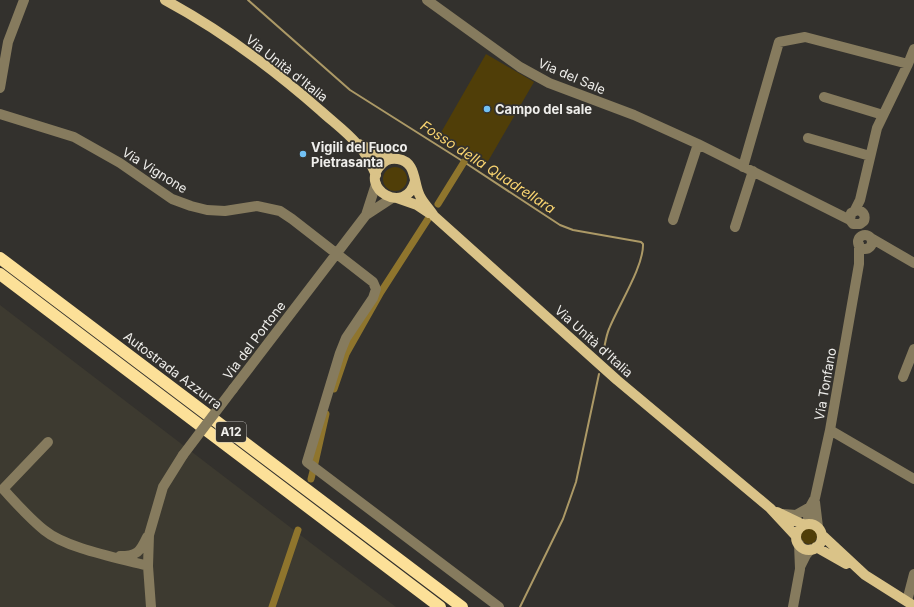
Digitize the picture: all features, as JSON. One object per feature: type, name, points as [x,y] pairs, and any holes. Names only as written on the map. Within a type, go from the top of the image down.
[{"type":"highway","name":"Autostrada Azzurra","points":[[0,258],[462,607]]},
{"type":"highway","name":"A12","points":[[0,274],[440,607]]},
{"type":"main road","name":"Via Unità d'Italia","points":[[165,0],[212,28],[276,73],[357,143],[368,160],[376,179]]},
{"type":"main road","points":[[357,143],[392,159]]},
{"type":"main road","points":[[394,198],[412,190],[415,181],[414,173],[410,166],[400,159],[392,159],[381,164],[376,179],[380,191],[394,198],[417,205],[434,216]]},
{"type":"main road","name":"Via Unità d'Italia","points":[[415,181],[420,196],[434,216],[617,380],[770,508]]},
{"type":"main road","points":[[770,508],[805,525]]},
{"type":"main road","points":[[770,508],[806,549],[814,548],[820,543],[820,531]]},
{"type":"main road","points":[[798,540],[798,530],[805,525],[813,524],[865,575]]},
{"type":"main road","points":[[814,548],[865,575],[910,604]]},
{"type":"street","points":[[0,88],[8,42],[24,0]]},
{"type":"street","name":"Via del Sale","points":[[427,0],[520,67],[549,83],[634,115],[698,144],[837,214],[856,217]]},
{"type":"street","points":[[744,167],[779,42],[805,37],[908,64]]},
{"type":"street","points":[[856,217],[877,128],[914,49]]},
{"type":"street","points":[[824,97],[883,115]]},
{"type":"street","name":"Via Vignone","points":[[0,114],[74,137],[120,163],[172,199],[191,206],[207,210],[225,211],[257,206],[280,211],[373,282],[376,289],[373,298],[346,338],[340,353],[306,462],[498,607]]},
{"type":"street","points":[[808,138],[870,156]]},
{"type":"street","points":[[673,220],[698,144]]},
{"type":"street","points":[[735,227],[753,171]]},
{"type":"street","points":[[366,215],[376,179]]},
{"type":"street","name":"Via del Portone","points":[[151,607],[148,566],[149,535],[163,487],[183,455],[366,215],[394,198]]},
{"type":"street","name":"Via Tonfano","points":[[805,525],[813,503],[830,430],[859,264],[866,242],[856,217]]},
{"type":"street","points":[[866,242],[884,245],[914,263]]},
{"type":"street","points":[[903,377],[914,349]]},
{"type":"street","points":[[830,430],[914,479]]},
{"type":"street","points":[[48,442],[1,488],[44,531],[60,540],[98,554],[148,566]]},
{"type":"street","points":[[783,514],[796,515],[813,503],[820,531]]},
{"type":"street","points":[[108,556],[132,556],[142,549],[149,535]]},
{"type":"street","points":[[798,540],[800,569]]},
{"type":"street","points":[[793,607],[803,560],[814,548]]},
{"type":"street","points":[[910,604],[914,574]]},
{"type":"shaded area","name":"Campo del sale","points":[[486,54],[534,82],[487,163],[439,136]]},
{"type":"shaded area","points":[[395,167],[404,170],[407,179],[404,188],[395,191],[386,188],[383,179],[386,170]]},
{"type":"shaded area","points":[[0,305],[320,550],[396,607],[0,607]]},
{"type":"shaded area","points":[[809,528],[816,533],[817,536],[812,543],[809,544],[802,539],[801,536],[806,529]]},
{"type":"waterway","name":"Fosso della Quadrellara","points":[[248,0],[350,90],[560,225],[573,230],[641,242],[643,244],[639,263],[630,286],[609,329],[603,353]]},
{"type":"waterway","points":[[438,204],[464,162]]},
{"type":"waterway","points":[[334,389],[346,354],[381,292],[428,219]]},
{"type":"waterway","name":"Fosso della Quadrellara","points":[[520,607],[563,519],[576,482],[599,374]]},
{"type":"waterway","points":[[315,463],[326,414]]},
{"type":"waterway","points":[[311,479],[313,471]]},
{"type":"waterway","points":[[272,607],[298,530]]},
{"type":"place","name":"Campo del sale","points":[[487,109]]},
{"type":"place","name":"Vigili del Fuoco Pietrasanta","points":[[303,154]]}]
